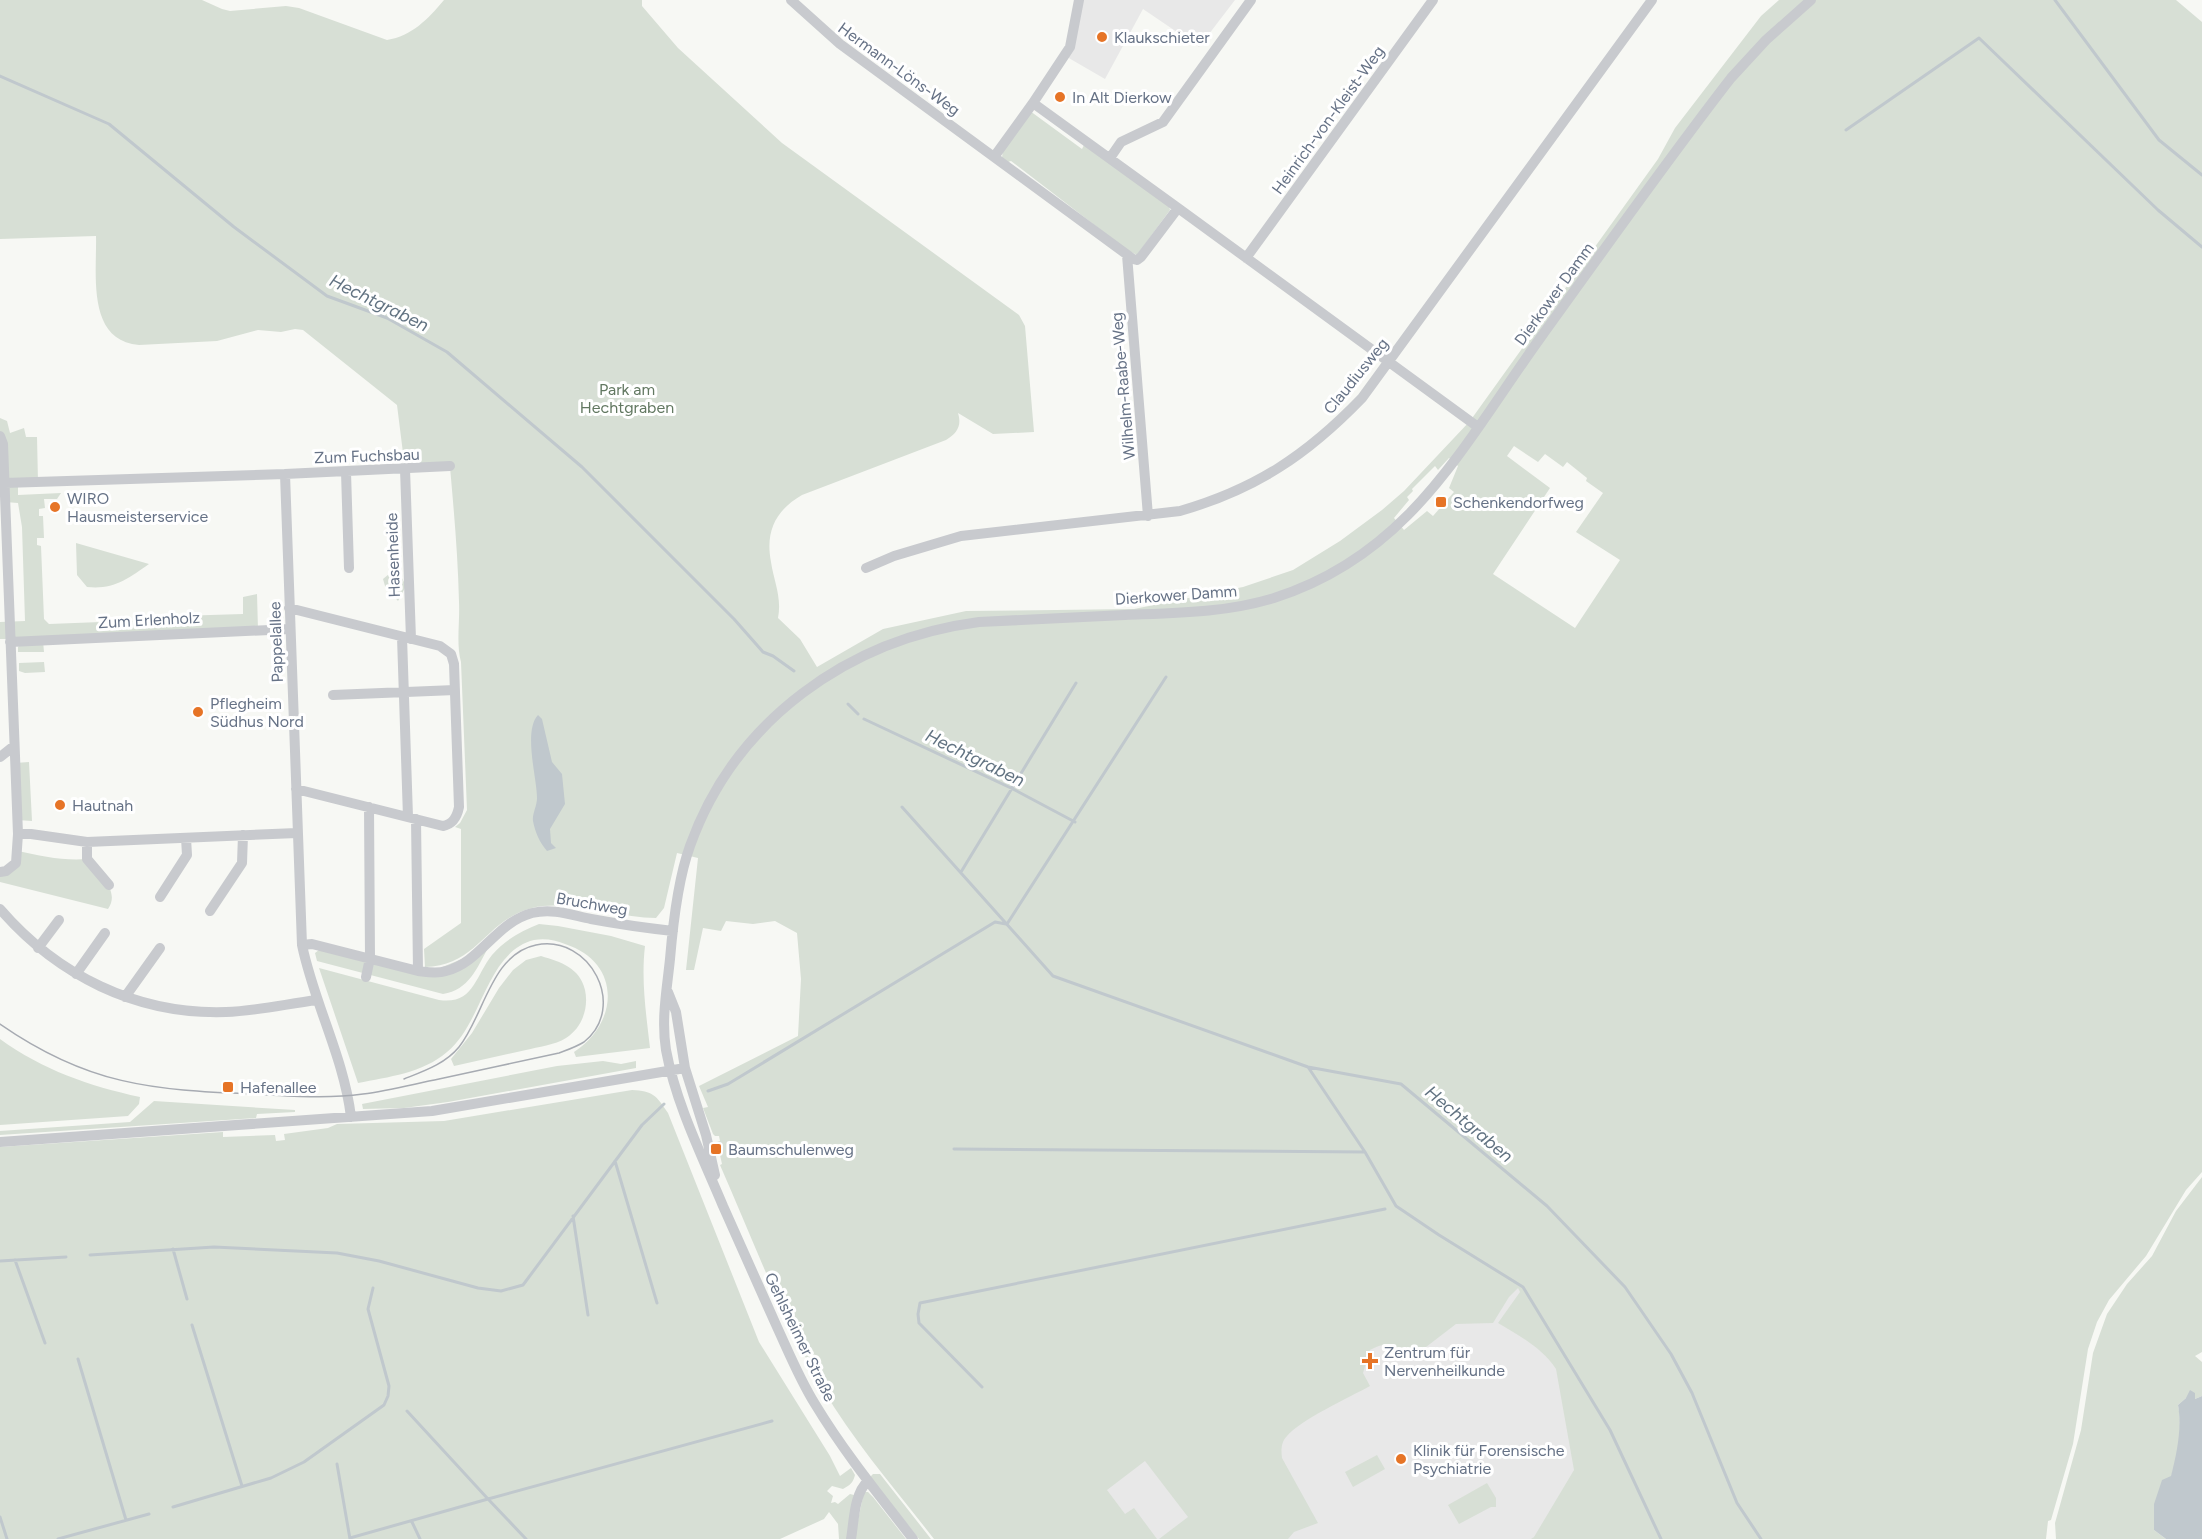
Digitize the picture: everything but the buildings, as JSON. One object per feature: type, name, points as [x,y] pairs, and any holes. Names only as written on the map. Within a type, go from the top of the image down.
[{"type":"street","name":"Hermann-Löns-Weg","points":[[791,0],[840,44],[1127,255]]},
{"type":"street","points":[[994,157],[1070,46],[1079,0]]},
{"type":"street","points":[[1110,158],[1121,142],[1163,122],[1251,0]]},
{"type":"street","name":"Heinrich-von-Kleist-Weg","points":[[1246,258],[1433,0]]},
{"type":"street","name":"Claudiusweg","points":[[866,568],[894,556],[961,536],[1180,511],[1242,490],[1299,456],[1334,427],[1362,398],[1652,0]]},
{"type":"street","name":"Dierkower Damm","points":[[671,1071],[666,1048],[663,1012],[668,992],[673,932],[689,849],[698,826],[724,778],[763,728],[796,698],[836,671],[893,643],[945,627],[979,622],[1232,609],[1319,580],[1383,539],[1442,479],[1691,130],[1731,78],[1766,40],[1811,0]]},
{"type":"street","points":[[1033,103],[1478,427]]},
{"type":"street","points":[[1127,255],[1137,260],[1141,257],[1178,208]]},
{"type":"street","name":"Wilhelm-Raabe-Weg","points":[[1127,255],[1148,516]]},
{"type":"street","points":[[0,436],[3,444],[18,834],[16,863],[6,871],[0,872]]},
{"type":"street","name":"Zum Fuchsbau","points":[[285,474],[450,466]]},
{"type":"street","name":"Hasenheide","points":[[405,469],[407,638],[404,693],[412,818]]},
{"type":"street","points":[[346,472],[349,568]]},
{"type":"street","points":[[4,483],[285,474]]},
{"type":"street","name":"Pappelallee","points":[[285,474],[302,945],[316,1000],[347,1089],[351,1117]]},
{"type":"street","points":[[289,608],[440,646],[451,654],[454,664],[458,814],[448,825],[442,826],[296,789]]},
{"type":"street","name":"Zum Erlenholz","points":[[10,642],[290,629]]},
{"type":"street","points":[[333,695],[455,690]]},
{"type":"street","points":[[0,757],[14,746]]},
{"type":"street","points":[[366,977],[370,958],[369,807]]},
{"type":"street","points":[[412,818],[418,971]]},
{"type":"street","points":[[18,834],[87,842],[297,833]]},
{"type":"street","points":[[210,911],[242,863],[243,835]]},
{"type":"street","points":[[160,897],[187,855],[186,838]]},
{"type":"street","points":[[87,842],[87,859],[109,885]]},
{"type":"street","points":[[0,909],[38,948],[76,974],[125,996],[168,1008],[210,1012],[267,1008],[316,1000]]},
{"type":"street","name":"Bruchweg","points":[[302,945],[312,944],[418,971],[444,972],[466,962],[509,922],[540,912],[558,911],[590,919],[673,932]]},
{"type":"street","points":[[38,948],[59,920]]},
{"type":"street","points":[[76,974],[105,933]]},
{"type":"street","points":[[125,996],[160,948]]},
{"type":"street","name":"Dierkower Damm","points":[[668,992],[676,1012],[685,1068]]},
{"type":"street","points":[[0,1142],[432,1111],[685,1068]]},
{"type":"street","name":"Gehlsheimer Straße","points":[[685,1068],[706,1135],[719,1196]]},
{"type":"street","name":"Gehlsheimer Straße","points":[[671,1071],[699,1150],[802,1381],[864,1486],[913,1539]]},
{"type":"street","points":[[851,1539],[857,1502],[864,1486]]},
{"type":"shaded area","points":[[1082,0],[1235,0],[1199,47],[1143,9],[1105,79],[1067,57]]},
{"type":"shaded area","points":[[538,715],[542,719],[552,762],[562,774],[565,804],[550,829],[551,843],[556,848],[547,851],[538,837],[533,821],[537,798],[531,743],[534,722]]},
{"type":"shaded area","name":"Zentrum für Nervenheilkunde","points":[[1518,1287],[1640,1482],[1669,1539],[954,1539],[1114,1406]]},
{"type":"shaded area","points":[[2190,1390],[2195,1393],[2195,1399],[2202,1396],[2202,1539],[2166,1539],[2154,1530],[2154,1504],[2162,1480],[2171,1476],[2178,1440],[2178,1405],[2186,1398]]},
{"type":"green space","name":"Park am Hechtgraben","points":[[0,0],[202,0],[230,11],[286,6],[299,8],[387,40],[412,31],[426,20],[444,0],[642,0],[642,6],[678,48],[782,143],[1019,315],[1025,326],[1034,432],[993,434],[958,413],[958,429],[946,440],[802,495],[785,507],[774,522],[770,551],[778,596],[778,618],[800,639],[817,667],[883,629],[966,611],[1134,609],[1243,587],[1293,570],[1340,541],[1404,491],[1470,421],[1658,159],[1675,128],[1761,16],[1779,0],[2176,0],[2202,22],[2202,1172],[2186,1190],[2146,1256],[2109,1300],[2097,1322],[2088,1349],[2073,1444],[2051,1520],[2048,1521],[2046,1539],[1531,1539],[1574,1470],[1556,1369],[1537,1349],[1498,1323],[1520,1292],[1518,1288],[1509,1297],[1493,1323],[1456,1324],[1413,1357],[1397,1347],[1387,1345],[1370,1350],[1363,1373],[1370,1386],[1314,1416],[1287,1436],[1282,1446],[1282,1458],[1318,1523],[1294,1532],[1288,1539],[1159,1539],[1188,1517],[1145,1461],[1107,1490],[1125,1514],[1134,1508],[1157,1539],[934,1539],[848,1428],[808,1362],[781,1307],[720,1165],[722,1164],[717,1142],[720,1141],[719,1136],[713,1134],[703,1108],[708,1107],[699,1086],[798,1036],[801,979],[797,933],[775,921],[753,924],[726,921],[721,931],[703,928],[694,970],[686,970],[698,858],[677,853],[664,908],[656,918],[577,907],[532,908],[503,922],[470,951],[457,959],[443,965],[425,967],[424,949],[461,923],[461,829],[455,827],[467,810],[459,648],[458,568],[450,467],[405,469],[397,405],[303,330],[281,332],[258,330],[217,341],[139,345],[122,341],[110,331],[102,319],[98,303],[96,236],[0,239]],"holes":[[[1514,446],[1538,462],[1545,454],[1563,467],[1567,462],[1587,478],[1586,481],[1603,493],[1576,532],[1620,560],[1575,628],[1493,574],[1550,488],[1507,456]],[[1449,458],[1458,466],[1449,488],[1454,492],[1433,516],[1427,511],[1404,530],[1394,518],[1409,500],[1407,497],[1435,466],[1438,470]]]},
{"type":"green space","points":[[1030,111],[1082,149],[1084,145],[1169,206],[1170,210],[1137,255],[1127,250],[1011,161],[1008,162],[1002,158],[1003,149]]},
{"type":"green space","points":[[0,418],[7,421],[10,433],[24,428],[26,437],[37,437],[38,482],[18,483],[18,495],[61,493],[57,499],[44,499],[45,508],[39,509],[39,516],[43,516],[44,538],[37,538],[37,545],[41,546],[44,619],[49,624],[243,614],[243,597],[257,594],[258,630],[43,641],[44,652],[18,652],[18,647],[25,639],[0,639],[0,622],[25,621],[22,527],[18,503],[5,502],[0,494]]},
{"type":"green space","points":[[76,543],[149,564],[127,579],[113,585],[87,587],[77,575]]},
{"type":"green space","points":[[399,572],[406,586],[398,601],[385,586],[383,579],[389,574]]},
{"type":"green space","points":[[44,662],[45,672],[19,671],[19,663]]},
{"type":"green space","points":[[29,762],[32,821],[17,820],[15,763]]},
{"type":"green space","points":[[18,851],[61,859],[87,859],[110,889],[112,895],[108,909],[0,882],[0,872],[6,871]]},
{"type":"green space","points":[[539,924],[611,936],[645,946],[644,984],[650,1048],[576,1057],[574,1052],[600,1025],[606,1009],[608,994],[605,978],[596,964],[583,953],[557,941],[538,939],[518,947],[505,958],[469,1024],[447,1052],[438,1059],[416,1069],[358,1083],[319,968],[439,1000],[451,1000],[467,993],[486,963],[502,945]]},
{"type":"green space","points":[[488,948],[466,983],[452,992],[443,994],[317,961],[315,953],[319,950],[421,976]]},
{"type":"green space","points":[[541,956],[569,967],[582,982],[586,1004],[583,1017],[576,1029],[566,1038],[552,1044],[454,1066],[451,1059],[472,1033],[499,988],[513,970],[526,960]]},
{"type":"green space","points":[[0,1039],[50,1068],[103,1088],[140,1097],[139,1104],[128,1116],[0,1125]]},
{"type":"green space","points":[[603,1061],[621,1064],[636,1061],[636,1068],[404,1108],[363,1109],[362,1104],[557,1066]]},
{"type":"green space","points":[[632,1090],[645,1091],[653,1095],[668,1113],[759,1342],[840,1476],[851,1468],[855,1475],[851,1484],[843,1489],[832,1486],[827,1491],[833,1496],[831,1503],[838,1504],[850,1494],[854,1495],[849,1539],[839,1539],[838,1524],[829,1512],[824,1519],[780,1539],[0,1539],[0,1147],[223,1132],[223,1137],[275,1135],[276,1141],[285,1140],[284,1134],[328,1128],[337,1124],[444,1121]]},
{"type":"green space","points":[[154,1101],[295,1110],[295,1112],[257,1114],[256,1118],[0,1135],[0,1131],[130,1122]]},
{"type":"green space","points":[[2202,1177],[2202,1352],[2195,1356],[2202,1362],[2202,1396],[2195,1399],[2186,1398],[2178,1405],[2179,1437],[2174,1469],[2154,1530],[2166,1539],[2056,1539],[2055,1523],[2081,1430],[2093,1353],[2107,1314],[2127,1284],[2152,1256],[2176,1211]]},
{"type":"green space","points":[[1377,1455],[1385,1469],[1353,1487],[1345,1472]]},
{"type":"green space","points":[[873,1474],[880,1474],[931,1539],[919,1539],[870,1477]]},
{"type":"green space","points":[[1487,1483],[1496,1498],[1496,1507],[1491,1507],[1459,1524],[1448,1505]]},
{"type":"green space","points":[[864,1492],[868,1492],[873,1497],[906,1539],[854,1539]]},
{"type":"waterway","points":[[2055,0],[2159,140],[2202,175]]},
{"type":"waterway","points":[[1846,130],[1979,38],[2158,210],[2202,247]]},
{"type":"waterway","name":"Hechtgraben","points":[[0,76],[109,124],[234,227],[327,296],[387,318],[447,352],[582,467],[734,619],[763,652],[773,656],[794,671]]},
{"type":"waterway","points":[[1007,924],[1166,677]]},
{"type":"waterway","points":[[961,872],[1076,683]]},
{"type":"waterway","name":"Hechtgraben","points":[[848,704],[858,714]]},
{"type":"waterway","name":"Hechtgraben","points":[[864,719],[1013,789],[1075,822]]},
{"type":"waterway","name":"Hechtgraben","points":[[902,807],[1053,976],[1308,1067],[1401,1084],[1547,1206],[1625,1287],[1671,1354],[1692,1393],[1737,1503],[1761,1539]]},
{"type":"waterway","points":[[708,1091],[728,1084],[995,922],[1006,924]]},
{"type":"waterway","points":[[1308,1067],[1365,1152],[1396,1206],[1523,1287],[1610,1430],[1661,1539]]},
{"type":"waterway","points":[[90,1255],[214,1247],[337,1253],[379,1261],[478,1288],[501,1291],[523,1285],[642,1125],[664,1104]]},
{"type":"waterway","points":[[954,1149],[1365,1152]]},
{"type":"waterway","points":[[615,1161],[657,1303]]},
{"type":"waterway","points":[[982,1387],[919,1323],[920,1303],[1385,1209]]},
{"type":"waterway","points":[[573,1216],[588,1315]]},
{"type":"waterway","points":[[173,1249],[187,1299]]},
{"type":"waterway","points":[[0,1261],[66,1257]]},
{"type":"waterway","points":[[15,1260],[45,1343]]},
{"type":"waterway","points":[[173,1507],[271,1478],[304,1462],[384,1405],[389,1386],[368,1309],[373,1288]]},
{"type":"waterway","points":[[192,1325],[242,1486]]},
{"type":"waterway","points":[[78,1359],[126,1520]]},
{"type":"waterway","points":[[407,1411],[488,1499],[772,1421]]},
{"type":"waterway","points":[[337,1464],[350,1539]]},
{"type":"waterway","points":[[350,1538],[488,1499],[526,1539]]},
{"type":"waterway","points":[[58,1539],[149,1514]]},
{"type":"waterway","points":[[0,1517],[7,1539]]},
{"type":"waterway","points":[[412,1522],[420,1539]]},
{"type":"tram line","points":[[0,1024],[62,1060],[121,1080],[183,1090],[308,1097],[349,1096],[559,1053],[578,1045],[584,1042],[597,1027],[603,1011],[602,993],[597,976],[587,962],[572,951],[555,945],[536,945],[521,951],[508,960],[498,973],[468,1034],[459,1047],[441,1062],[404,1079]]},
{"type":"place","name":"Klaukschieter","points":[[1102,37]]},
{"type":"place","name":"In Alt Dierkow","points":[[1060,97]]},
{"type":"place","name":"Schenkendorfweg","points":[[1441,502]]},
{"type":"place","name":"WIRO Hausmeisterservice","points":[[55,507]]},
{"type":"place","name":"Pflegheim Südhus Nord","points":[[198,712]]},
{"type":"place","name":"Hautnah","points":[[60,805]]},
{"type":"place","name":"Hafenallee","points":[[228,1087]]},
{"type":"place","name":"Baumschulenweg","points":[[716,1149]]},
{"type":"place","name":"Zentrum für Nervenheilkunde","points":[[1370,1361]]},
{"type":"place","name":"Klinik für Forensische Psychiatrie","points":[[1401,1459]]}]
